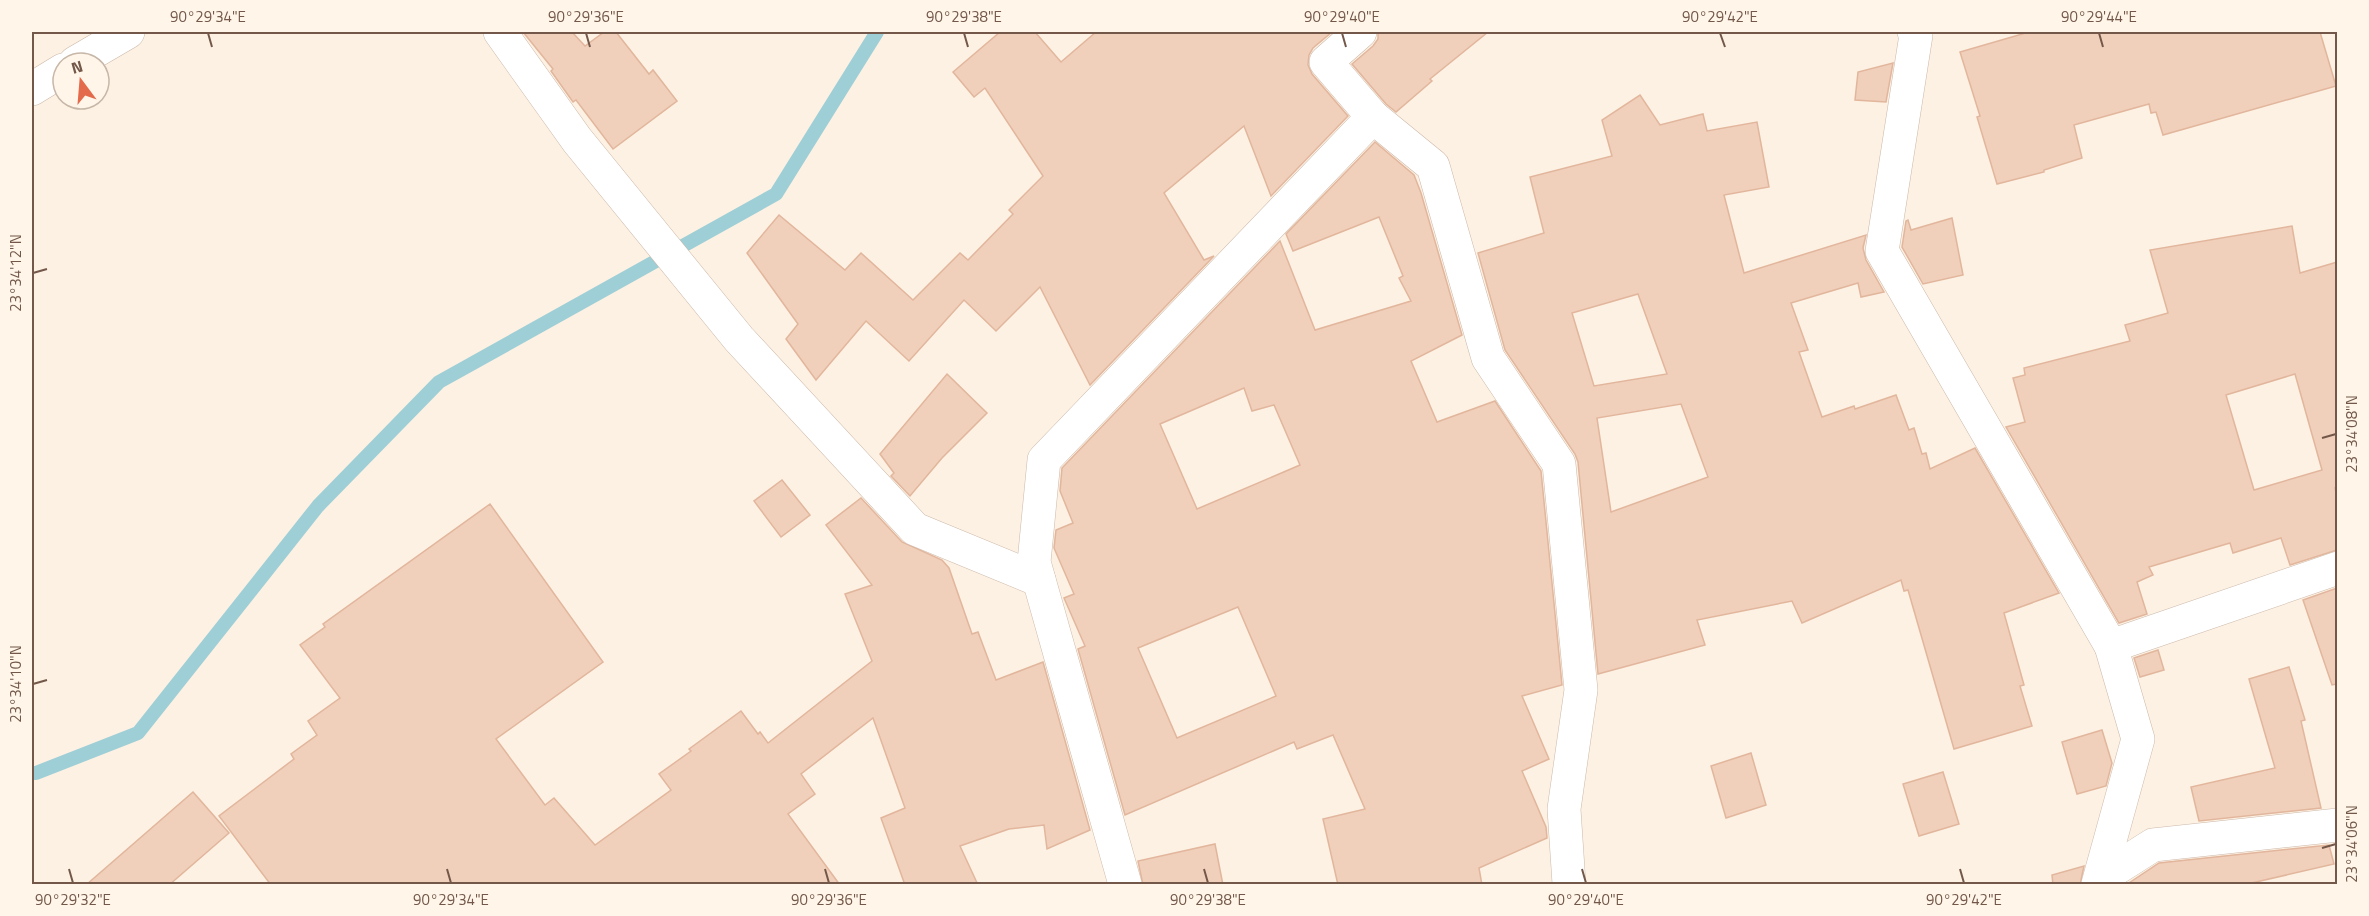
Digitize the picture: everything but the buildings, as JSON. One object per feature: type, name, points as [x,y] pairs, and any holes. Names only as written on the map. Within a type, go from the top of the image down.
[{"type":"street","points":[[96,51],[128,32]]},
{"type":"street","points":[[500,32],[577,140],[739,339],[915,529],[1039,580]]},
{"type":"street","points":[[1360,32],[1326,62],[1373,117],[1433,166],[1488,358],[1559,464],[1581,690],[1564,809],[1569,885]]},
{"type":"street","points":[[1914,32],[1916,35],[1882,251],[2111,646],[2138,739],[2100,881]]},
{"type":"street","points":[[32,89],[51,77]]},
{"type":"street","points":[[1125,885],[1034,562],[1044,460],[1373,117]]},
{"type":"street","points":[[2111,646],[2337,568]]},
{"type":"street","points":[[2100,881],[2153,845],[2337,825]]},
{"type":"waterway","points":[[32,773],[138,733],[318,506],[439,382],[776,194],[877,32]]}]
